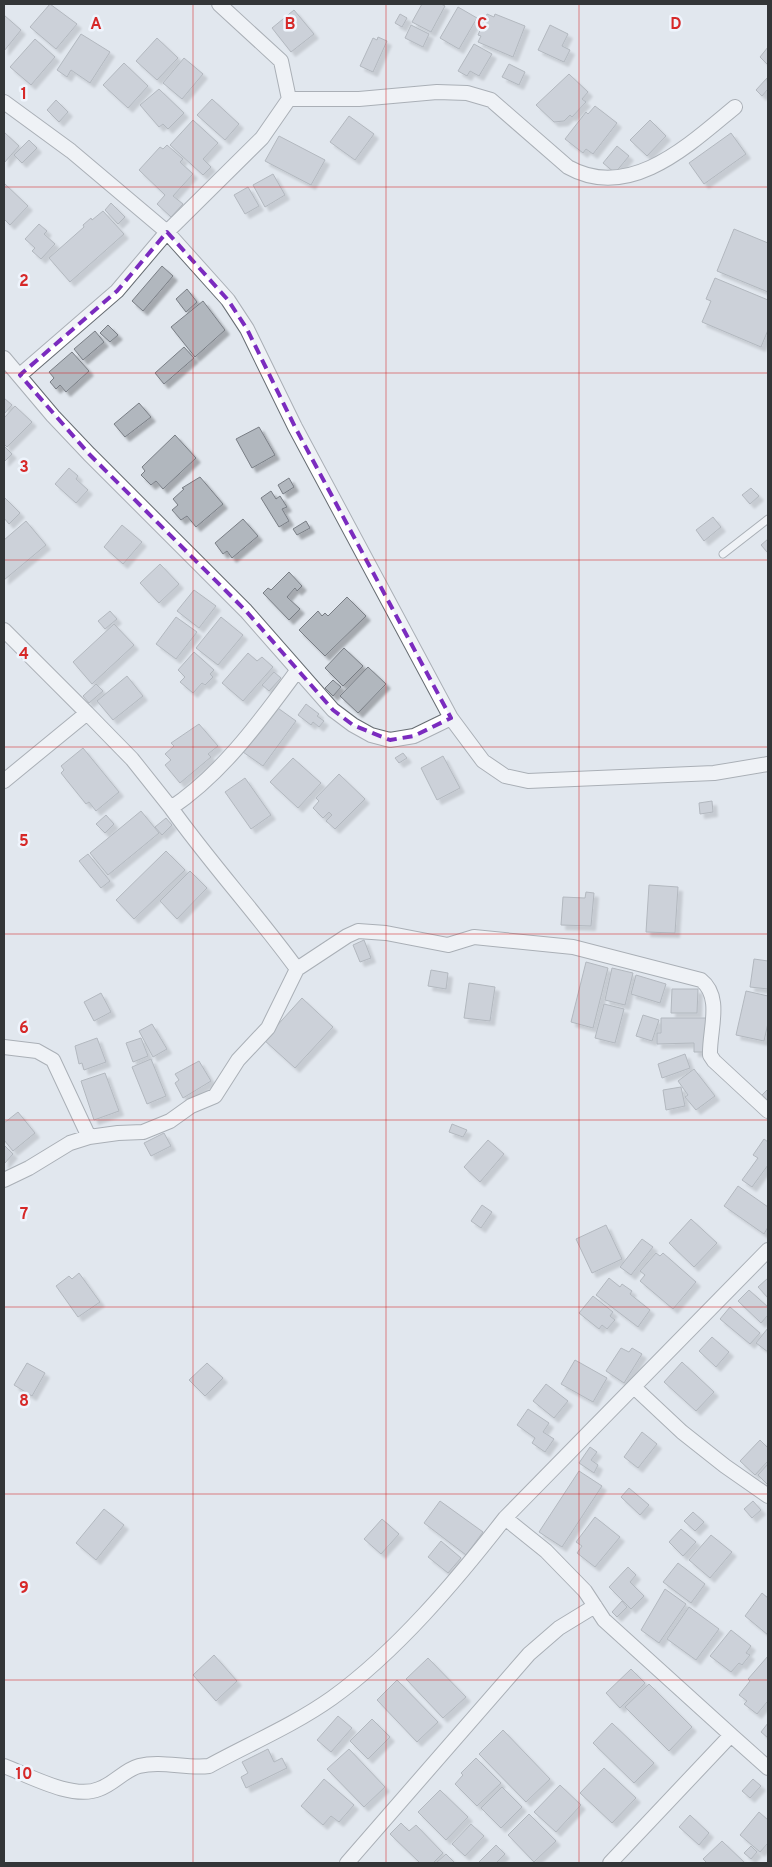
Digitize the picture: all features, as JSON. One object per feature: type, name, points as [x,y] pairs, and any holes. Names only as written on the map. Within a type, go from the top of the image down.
[{"type":"street","points":[[20,375],[117,292],[167,232],[262,138],[289,99],[281,61],[219,4]]},
{"type":"street","points":[[289,99],[359,99],[437,92],[467,93],[491,100],[568,167],[580,174],[608,178],[641,172],[660,164],[735,107]]},
{"type":"street","points":[[4,102],[71,151],[167,232],[228,300],[247,329],[295,427],[451,718],[483,761],[505,776],[528,781],[714,773],[768,764]]},
{"type":"street","points":[[4,358],[53,416],[246,611],[333,710],[353,726],[370,735],[390,740],[414,736],[451,718]]},
{"type":"street","points":[[4,630],[132,760],[171,808],[199,848],[268,930],[297,969]]},
{"type":"street","points":[[171,808],[195,792],[246,738],[297,671]]},
{"type":"street","points":[[4,782],[87,713]]},
{"type":"street","points":[[4,1180],[29,1168],[70,1142],[89,1137],[143,1132],[170,1121],[191,1106],[215,1096],[238,1060],[268,1028],[297,969],[339,941],[358,931],[386,933],[448,945],[474,937],[574,947],[701,980],[710,990],[713,1000],[710,1055],[768,1111]]},
{"type":"street","points":[[4,1047],[37,1051],[53,1060],[89,1137]]},
{"type":"street","points":[[4,1766],[70,1791],[88,1793],[101,1789],[123,1773],[139,1766],[164,1764],[209,1766],[324,1703],[361,1674],[407,1632],[476,1555],[505,1518],[573,1447],[635,1388],[768,1250]]},
{"type":"street","points":[[635,1388],[682,1432],[725,1466],[768,1496]]},
{"type":"street","points":[[505,1518],[546,1552],[585,1591],[604,1620],[768,1768]]},
{"type":"street","points":[[347,1863],[529,1654],[559,1628],[595,1606]]},
{"type":"street","points":[[610,1863],[731,1735]]},
{"type":"lane","points":[[722,554],[768,519]]},
{"type":"highlighted area","points":[[167,232],[228,300],[247,329],[295,427],[451,718],[414,736],[390,740],[353,725],[333,710],[246,611],[89,454],[20,375],[117,291]]},
{"type":"building","points":[[50,4],[77,24],[56,49],[30,27]]},
{"type":"building","points":[[422,4],[441,4],[445,6],[431,32],[412,22]]},
{"type":"building","points":[[458,7],[477,18],[459,49],[440,38]]},
{"type":"building","points":[[294,10],[314,34],[291,52],[272,28]]},
{"type":"building","points":[[400,14],[407,18],[402,27],[395,23]]},
{"type":"building","points":[[487,14],[494,17],[495,14],[525,26],[513,57],[478,42],[481,36],[478,35]]},
{"type":"building","points":[[4,15],[21,30],[4,51]]},
{"type":"building","points":[[411,25],[429,34],[423,47],[405,38]]},
{"type":"building","points":[[550,25],[568,34],[562,46],[570,50],[564,62],[538,50]]},
{"type":"building","points":[[81,34],[110,52],[90,83],[71,70],[67,77],[57,70]]},
{"type":"building","points":[[378,37],[387,41],[373,72],[360,66],[373,38],[377,40]]},
{"type":"building","points":[[157,38],[178,58],[157,80],[136,61]]},
{"type":"building","points":[[35,39],[55,57],[31,85],[10,67]]},
{"type":"building","points":[[474,44],[492,54],[479,76],[470,71],[467,76],[458,71]]},
{"type":"building","points":[[768,47],[768,65],[760,57]]},
{"type":"building","points":[[184,58],[203,74],[182,99],[163,83]]},
{"type":"building","points":[[124,63],[148,86],[128,108],[103,85]]},
{"type":"building","points":[[509,64],[525,72],[519,85],[502,77]]},
{"type":"building","points":[[569,74],[588,92],[582,99],[586,102],[572,117],[570,115],[564,121],[554,122],[536,105]]},
{"type":"building","points":[[767,78],[768,89],[762,96],[756,90]]},
{"type":"building","points":[[159,89],[184,113],[168,129],[163,124],[159,127],[140,105]]},
{"type":"building","points":[[212,99],[239,124],[225,140],[197,115]]},
{"type":"building","points":[[56,100],[68,112],[59,122],[47,110]]},
{"type":"building","points":[[595,106],[617,123],[593,154],[586,149],[583,153],[565,139],[586,112],[588,114]]},
{"type":"building","points":[[349,116],[374,134],[355,160],[330,142]]},
{"type":"building","points":[[193,120],[218,143],[203,159],[211,167],[203,175],[170,145]]},
{"type":"building","points":[[650,120],[666,136],[647,156],[630,140]]},
{"type":"building","points":[[4,132],[19,146],[4,163]]},
{"type":"building","points":[[731,133],[746,154],[704,184],[689,163]]},
{"type":"building","points":[[279,136],[325,160],[311,185],[265,161]]},
{"type":"building","points":[[29,140],[37,148],[22,163],[14,155]]},
{"type":"building","points":[[167,145],[183,159],[180,162],[193,174],[173,196],[183,204],[171,217],[157,204],[165,195],[139,170],[160,147],[163,149]]},
{"type":"building","points":[[617,146],[629,156],[615,173],[603,163]]},
{"type":"building","points":[[273,174],[285,195],[265,207],[253,185]]},
{"type":"building","points":[[4,183],[28,206],[10,225],[4,219]]},
{"type":"building","points":[[248,187],[259,206],[245,214],[234,195]]},
{"type":"building","points":[[111,203],[125,217],[118,224],[105,210]]},
{"type":"building","points":[[103,211],[124,234],[70,282],[49,258],[84,227],[83,225],[91,218],[92,220]]},
{"type":"building","points":[[39,224],[47,231],[44,234],[55,244],[41,259],[32,251],[35,248],[25,239]]},
{"type":"building","points":[[734,229],[768,243],[768,292],[717,271]]},
{"type":"building","points":[[162,266],[173,276],[143,311],[132,301]]},
{"type":"building","points":[[715,278],[768,300],[768,330],[761,347],[702,322],[711,301],[706,299]]},
{"type":"building","points":[[187,289],[197,302],[186,312],[176,299]]},
{"type":"building","points":[[203,301],[225,330],[195,357],[171,327]]},
{"type":"building","points":[[108,325],[118,335],[110,342],[100,333]]},
{"type":"building","points":[[95,331],[104,342],[83,360],[74,349]]},
{"type":"building","points":[[184,347],[194,358],[164,384],[155,373]]},
{"type":"building","points":[[72,352],[89,371],[66,392],[60,385],[56,389],[50,382],[54,378],[49,372]]},
{"type":"building","points":[[4,398],[12,405],[4,414]]},
{"type":"building","points":[[139,403],[151,417],[125,437],[114,424]]},
{"type":"building","points":[[15,406],[32,422],[7,447],[4,444],[4,418]]},
{"type":"building","points":[[259,427],[275,455],[252,468],[236,439]]},
{"type":"building","points":[[175,435],[196,458],[163,489],[156,481],[151,485],[141,475],[145,471],[142,467]]},
{"type":"building","points":[[4,446],[12,454],[4,462]]},
{"type":"building","points":[[69,468],[78,476],[76,479],[88,490],[76,503],[55,484]]},
{"type":"building","points":[[200,477],[223,504],[196,527],[187,516],[181,520],[172,510],[178,505],[173,499],[184,489],[182,488]]},
{"type":"building","points":[[289,478],[294,487],[283,494],[278,485]]},
{"type":"building","points":[[751,488],[759,496],[750,504],[742,495]]},
{"type":"building","points":[[271,491],[276,499],[280,496],[287,507],[282,509],[289,521],[279,527],[261,498]]},
{"type":"building","points":[[4,497],[20,513],[9,524],[4,518]]},
{"type":"building","points":[[713,517],[721,527],[704,541],[696,530]]},
{"type":"building","points":[[243,519],[258,536],[232,558],[227,551],[223,554],[215,543]]},
{"type":"building","points":[[26,521],[46,545],[4,580],[4,540]]},
{"type":"building","points":[[306,521],[310,528],[297,535],[293,529]]},
{"type":"building","points":[[122,525],[142,542],[123,564],[104,547]]},
{"type":"building","points":[[768,539],[768,551],[767,552],[761,545]]},
{"type":"building","points":[[160,564],[179,584],[159,603],[140,583]]},
{"type":"building","points":[[289,572],[302,586],[297,591],[295,588],[287,597],[300,609],[289,620],[263,593],[268,588],[271,590]]},
{"type":"building","points":[[194,590],[216,606],[199,628],[177,611]]},
{"type":"building","points":[[347,597],[366,616],[325,656],[299,630],[318,611],[322,616],[325,613],[328,616]]},
{"type":"building","points":[[110,611],[117,619],[105,629],[98,621]]},
{"type":"building","points":[[176,617],[197,632],[176,659],[156,644]]},
{"type":"building","points":[[221,617],[243,635],[218,665],[196,648]]},
{"type":"building","points":[[114,624],[134,645],[92,684],[73,662]]},
{"type":"building","points":[[344,648],[363,666],[343,686],[325,668]]},
{"type":"building","points":[[194,652],[214,670],[210,674],[213,677],[205,685],[202,683],[193,693],[180,682],[185,677],[178,670]]},
{"type":"building","points":[[248,653],[257,661],[262,657],[273,667],[243,701],[222,683]]},
{"type":"building","points":[[368,667],[386,684],[358,713],[340,696]]},
{"type":"building","points":[[274,672],[281,678],[269,691],[262,685]]},
{"type":"building","points":[[127,676],[143,696],[113,720],[97,701]]},
{"type":"building","points":[[333,680],[341,687],[333,696],[325,688]]},
{"type":"building","points":[[96,684],[103,691],[89,703],[83,696]]},
{"type":"building","points":[[306,704],[319,714],[317,716],[324,721],[319,727],[313,722],[311,725],[298,715]]},
{"type":"building","points":[[275,706],[296,721],[263,766],[243,752]]},
{"type":"building","points":[[199,724],[218,746],[208,754],[211,757],[180,783],[165,765],[171,760],[165,754],[174,746],[171,743]]},
{"type":"building","points":[[83,748],[119,792],[96,811],[89,802],[86,804],[61,773],[64,770],[61,766]]},
{"type":"building","points":[[403,753],[407,758],[399,763],[395,758]]},
{"type":"building","points":[[443,756],[460,788],[437,800],[421,768]]},
{"type":"building","points":[[293,758],[321,783],[298,808],[270,782]]},
{"type":"building","points":[[339,774],[365,799],[335,829],[326,821],[332,815],[329,812],[323,818],[313,808],[319,801],[316,798]]},
{"type":"building","points":[[245,778],[271,815],[251,829],[225,792]]},
{"type":"building","points":[[712,801],[713,812],[700,814],[699,803]]},
{"type":"building","points":[[141,811],[159,833],[108,875],[90,853]]},
{"type":"building","points":[[106,815],[114,824],[105,833],[96,824]]},
{"type":"building","points":[[166,818],[172,825],[162,835],[155,827]]},
{"type":"building","points":[[166,851],[185,870],[134,919],[116,900]]},
{"type":"building","points":[[88,854],[110,881],[101,888],[79,861]]},
{"type":"building","points":[[190,871],[207,888],[177,919],[160,901]]},
{"type":"building","points":[[649,885],[678,887],[675,933],[646,932]]},
{"type":"building","points":[[586,892],[594,893],[591,926],[561,925],[563,897],[585,898]]},
{"type":"building","points":[[364,940],[371,958],[360,962],[353,945]]},
{"type":"building","points":[[754,959],[768,961],[768,989],[750,987]]},
{"type":"building","points":[[586,962],[608,968],[593,1028],[571,1022]]},
{"type":"building","points":[[612,968],[633,973],[625,1005],[605,1000]]},
{"type":"building","points":[[431,970],[448,973],[446,989],[428,986]]},
{"type":"building","points":[[636,975],[666,984],[660,1003],[631,994]]},
{"type":"building","points":[[469,983],[495,987],[490,1021],[464,1018]]},
{"type":"building","points":[[672,989],[698,989],[697,1013],[671,1013]]},
{"type":"building","points":[[746,991],[768,996],[768,1023],[764,1041],[736,1035]]},
{"type":"building","points":[[101,993],[111,1012],[94,1021],[84,1002]]},
{"type":"building","points":[[302,998],[333,1027],[295,1068],[264,1040]]},
{"type":"building","points":[[604,1004],[624,1009],[615,1043],[595,1038]]},
{"type":"building","points":[[643,1015],[659,1020],[652,1041],[636,1036]]},
{"type":"building","points":[[661,1018],[707,1018],[707,1052],[694,1052],[694,1043],[657,1044],[657,1033],[661,1033]]},
{"type":"building","points":[[152,1024],[167,1049],[153,1057],[139,1031]]},
{"type":"building","points":[[97,1038],[106,1062],[84,1070],[82,1063],[79,1064],[75,1046]]},
{"type":"building","points":[[141,1038],[148,1056],[133,1062],[126,1043]]},
{"type":"building","points":[[685,1054],[690,1068],[662,1078],[658,1064]]},
{"type":"building","points":[[151,1059],[166,1096],[147,1104],[132,1067]]},
{"type":"building","points":[[199,1061],[211,1081],[183,1098],[175,1083],[179,1080],[175,1074]]},
{"type":"building","points":[[694,1069],[715,1096],[696,1110],[685,1097],[688,1095],[678,1081]]},
{"type":"building","points":[[105,1073],[119,1111],[94,1120],[81,1081]]},
{"type":"building","points":[[681,1087],[685,1106],[666,1110],[663,1090]]},
{"type":"building","points":[[768,1089],[768,1107],[759,1098]]},
{"type":"building","points":[[18,1112],[35,1133],[13,1151],[4,1140],[4,1123]]},
{"type":"building","points":[[452,1124],[467,1130],[463,1137],[449,1132]]},
{"type":"building","points":[[164,1133],[171,1146],[151,1156],[144,1143]]},
{"type":"building","points":[[764,1139],[768,1142],[768,1165],[752,1187],[742,1180],[758,1158],[753,1155]]},
{"type":"building","points":[[488,1140],[504,1154],[480,1182],[464,1167]]},
{"type":"building","points":[[4,1145],[13,1154],[4,1164]]},
{"type":"building","points":[[738,1186],[768,1207],[768,1227],[764,1234],[724,1206]]},
{"type":"building","points":[[482,1205],[492,1212],[481,1228],[471,1221]]},
{"type":"building","points":[[691,1219],[717,1243],[694,1267],[669,1243]]},
{"type":"building","points":[[606,1225],[622,1259],[592,1273],[576,1239]]},
{"type":"building","points":[[642,1239],[653,1247],[631,1275],[620,1267]]},
{"type":"building","points":[[656,1253],[660,1256],[663,1253],[696,1282],[673,1309],[640,1281],[645,1275],[640,1271]]},
{"type":"building","points":[[79,1273],[100,1302],[78,1317],[56,1286],[69,1276],[72,1279]]},
{"type":"building","points":[[609,1278],[620,1287],[622,1284],[632,1291],[630,1294],[650,1310],[638,1327],[596,1295]]},
{"type":"building","points":[[768,1278],[768,1298],[758,1287]]},
{"type":"building","points":[[749,1290],[768,1307],[768,1315],[761,1323],[738,1301]]},
{"type":"building","points":[[593,1296],[613,1312],[610,1316],[615,1320],[607,1329],[602,1325],[599,1329],[579,1313]]},
{"type":"building","points":[[730,1307],[760,1333],[750,1344],[720,1319]]},
{"type":"building","points":[[768,1328],[768,1352],[756,1343]]},
{"type":"building","points":[[712,1337],[729,1352],[716,1367],[699,1351]]},
{"type":"building","points":[[621,1348],[629,1352],[632,1348],[642,1354],[624,1383],[606,1371]]},
{"type":"building","points":[[575,1360],[607,1378],[593,1402],[561,1384]]},
{"type":"building","points":[[682,1362],[714,1392],[696,1411],[664,1382]]},
{"type":"building","points":[[27,1363],[45,1373],[32,1396],[14,1385]]},
{"type":"building","points":[[207,1363],[223,1378],[205,1396],[189,1380]]},
{"type":"building","points":[[546,1384],[568,1401],[554,1418],[533,1401]]},
{"type":"building","points":[[528,1409],[549,1423],[543,1432],[554,1439],[545,1452],[532,1443],[535,1438],[517,1425]]},
{"type":"building","points":[[642,1432],[657,1444],[638,1468],[624,1457]]},
{"type":"building","points":[[760,1440],[768,1448],[768,1461],[755,1475],[740,1461]]},
{"type":"building","points":[[590,1447],[597,1452],[591,1460],[598,1465],[594,1473],[579,1463]]},
{"type":"building","points":[[768,1464],[768,1485],[758,1475]]},
{"type":"building","points":[[579,1471],[602,1486],[562,1547],[539,1532]]},
{"type":"building","points":[[629,1488],[649,1505],[640,1515],[621,1497]]},
{"type":"building","points":[[440,1501],[483,1532],[466,1555],[424,1523]]},
{"type":"building","points":[[753,1501],[761,1510],[752,1518],[744,1509]]},
{"type":"building","points":[[104,1509],[124,1525],[96,1560],[76,1543]]},
{"type":"building","points":[[693,1512],[704,1522],[695,1531],[684,1521]]},
{"type":"building","points":[[595,1517],[620,1537],[595,1567],[577,1553],[582,1546],[576,1542]]},
{"type":"building","points":[[382,1519],[399,1534],[381,1554],[364,1539]]},
{"type":"building","points":[[681,1529],[696,1542],[683,1556],[669,1542]]},
{"type":"building","points":[[711,1535],[732,1552],[710,1578],[689,1560]]},
{"type":"building","points":[[441,1541],[461,1558],[448,1573],[428,1557]]},
{"type":"building","points":[[678,1563],[705,1584],[691,1603],[663,1582]]},
{"type":"building","points":[[628,1567],[636,1575],[630,1582],[644,1596],[631,1609],[609,1587]]},
{"type":"building","points":[[665,1589],[686,1604],[659,1643],[641,1630]]},
{"type":"building","points":[[762,1593],[768,1598],[768,1635],[745,1616]]},
{"type":"building","points":[[622,1601],[627,1607],[617,1617],[612,1612]]},
{"type":"building","points":[[689,1607],[719,1629],[696,1660],[667,1639]]},
{"type":"building","points":[[731,1630],[751,1646],[746,1653],[750,1655],[742,1665],[739,1663],[731,1672],[710,1656]]},
{"type":"building","points":[[214,1655],[237,1681],[216,1701],[193,1675]]},
{"type":"building","points":[[768,1656],[768,1703],[757,1714],[744,1704],[747,1701],[739,1695],[750,1681],[748,1679]]},
{"type":"building","points":[[428,1658],[466,1697],[443,1718],[406,1679]]},
{"type":"building","points":[[631,1669],[645,1683],[620,1708],[606,1693]]},
{"type":"building","points":[[397,1680],[438,1722],[417,1742],[377,1700]]},
{"type":"building","points":[[649,1684],[692,1727],[669,1751],[625,1707]]},
{"type":"building","points":[[338,1716],[352,1728],[331,1752],[317,1740]]},
{"type":"building","points":[[372,1719],[390,1737],[368,1759],[350,1741]]},
{"type":"building","points":[[612,1723],[654,1763],[634,1783],[593,1743]]},
{"type":"building","points":[[768,1723],[768,1738],[761,1732]]},
{"type":"building","points":[[503,1730],[550,1779],[526,1802],[479,1754]]},
{"type":"building","points":[[268,1749],[274,1762],[282,1758],[287,1768],[246,1788],[241,1777],[248,1773],[242,1762]]},
{"type":"building","points":[[349,1749],[385,1787],[364,1807],[327,1769]]},
{"type":"building","points":[[476,1758],[501,1783],[477,1806],[455,1784],[463,1775],[461,1773]]},
{"type":"building","points":[[604,1768],[636,1798],[612,1823],[580,1793]]},
{"type":"building","points":[[324,1779],[354,1805],[339,1822],[331,1816],[323,1825],[301,1806]]},
{"type":"building","points":[[753,1779],[761,1786],[750,1798],[742,1791]]},
{"type":"building","points":[[560,1785],[581,1805],[556,1832],[534,1812]]},
{"type":"building","points":[[502,1787],[522,1807],[501,1828],[481,1808]]},
{"type":"building","points":[[440,1790],[468,1817],[446,1840],[418,1812]]},
{"type":"building","points":[[759,1812],[768,1820],[768,1843],[760,1852],[740,1835]]},
{"type":"building","points":[[529,1814],[556,1841],[534,1862],[508,1835]]},
{"type":"building","points":[[690,1815],[709,1833],[699,1845],[679,1827]]},
{"type":"building","points":[[401,1823],[409,1831],[416,1825],[443,1853],[433,1863],[420,1863],[390,1834]]},
{"type":"building","points":[[471,1824],[484,1836],[465,1856],[452,1844]]},
{"type":"building","points":[[722,1841],[745,1863],[707,1863],[703,1859]]},
{"type":"building","points":[[496,1845],[505,1854],[496,1863],[478,1863]]},
{"type":"building","points":[[751,1846],[757,1852],[751,1859],[744,1853]]},
{"type":"building","points":[[446,1854],[455,1863],[436,1863]]}]
